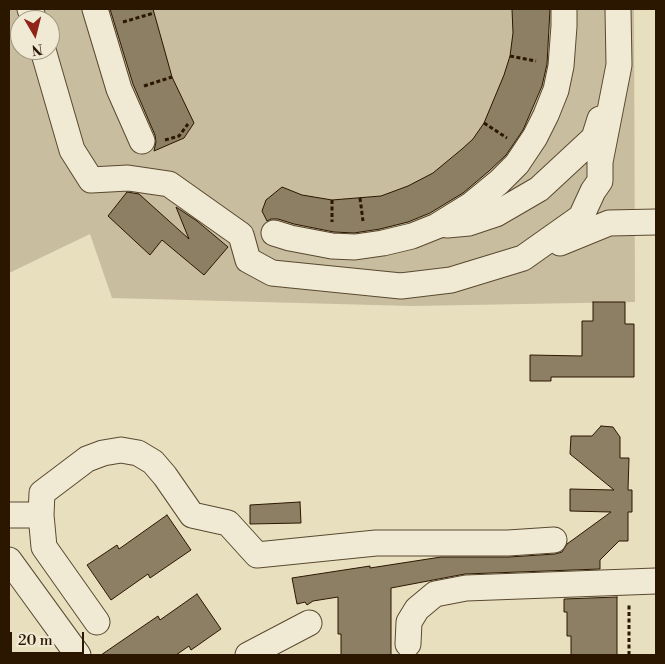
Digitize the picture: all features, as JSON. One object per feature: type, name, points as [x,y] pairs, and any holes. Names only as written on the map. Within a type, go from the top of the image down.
[{"type":"street","points":[[95,9],[119,88],[152,141]]},
{"type":"street","points":[[274,234],[332,246],[355,247],[383,243],[412,236],[437,226],[471,205],[500,182],[517,164],[535,137],[546,115],[556,90],[561,66],[564,9]]},
{"type":"street","points":[[523,258],[581,217],[593,191],[600,181],[600,162],[619,64],[618,9]]},
{"type":"street","points":[[46,60],[72,150],[91,180],[128,178],[169,184],[241,235],[248,260],[272,273],[401,286],[451,280],[523,258],[608,223],[656,222]]},
{"type":"street","points":[[437,226],[468,223],[496,214],[539,189],[594,138],[619,64]]},
{"type":"street","points":[[97,622],[44,547],[41,515],[42,493],[87,459],[103,453],[121,450],[138,453],[153,462],[192,515],[228,523],[257,555],[376,543],[508,544],[554,540]]},
{"type":"street","points":[[9,515],[41,515]]},
{"type":"street","points":[[9,560],[78,655]]},
{"type":"street","points":[[408,644],[409,622],[416,609],[434,594],[466,588],[656,581]]},
{"type":"street","points":[[248,655],[309,623]]},
{"type":"path","points":[[120,23],[154,13]]},
{"type":"path","points":[[510,56],[541,62]]},
{"type":"path","points":[[138,89],[172,76]]},
{"type":"path","points":[[484,122],[508,138]]},
{"type":"path","points":[[152,141],[179,136],[188,124]]},
{"type":"path","points":[[360,198],[364,227]]},
{"type":"path","points":[[629,655],[630,582]]},
{"type":"shaded area","points":[[9,9],[634,9],[635,302],[412,306],[112,298],[90,234],[9,273]]},
{"type":"building","points":[[110,9],[153,9],[172,77],[194,123],[184,138],[154,151],[155,135],[133,84]]},
{"type":"building","points":[[512,9],[550,9],[547,64],[542,86],[523,130],[506,155],[489,171],[463,193],[430,213],[408,222],[380,229],[354,233],[334,232],[278,219],[267,221],[262,211],[266,200],[282,187],[302,195],[332,200],[381,196],[408,186],[433,173],[462,149],[473,139],[484,123],[504,75],[510,56],[513,33]]},
{"type":"building","points":[[127,192],[139,194],[189,239],[176,207],[197,221],[228,247],[204,275],[162,240],[150,255],[108,216]]},
{"type":"building","points":[[593,302],[625,302],[625,324],[634,324],[634,377],[551,377],[551,381],[530,381],[530,355],[582,356],[582,321],[593,321]]},
{"type":"building","points":[[601,426],[613,427],[620,437],[620,458],[629,458],[628,490],[632,490],[632,512],[628,512],[628,541],[619,541],[600,560],[600,569],[465,574],[391,588],[391,655],[341,655],[341,634],[338,634],[338,597],[313,601],[307,605],[305,602],[297,604],[292,578],[441,557],[509,557],[562,552],[567,544],[611,512],[570,511],[570,489],[614,490],[570,454],[571,436],[592,436]]},
{"type":"building","points":[[300,502],[301,523],[250,524],[250,505]]},
{"type":"building","points":[[167,515],[191,550],[150,578],[148,574],[111,600],[87,565],[117,545],[119,549]]},
{"type":"building","points":[[197,594],[221,629],[191,650],[189,646],[176,655],[101,655],[158,616],[160,620]]},
{"type":"building","points":[[617,597],[617,655],[571,655],[571,636],[567,636],[567,612],[564,612],[564,599]]}]
